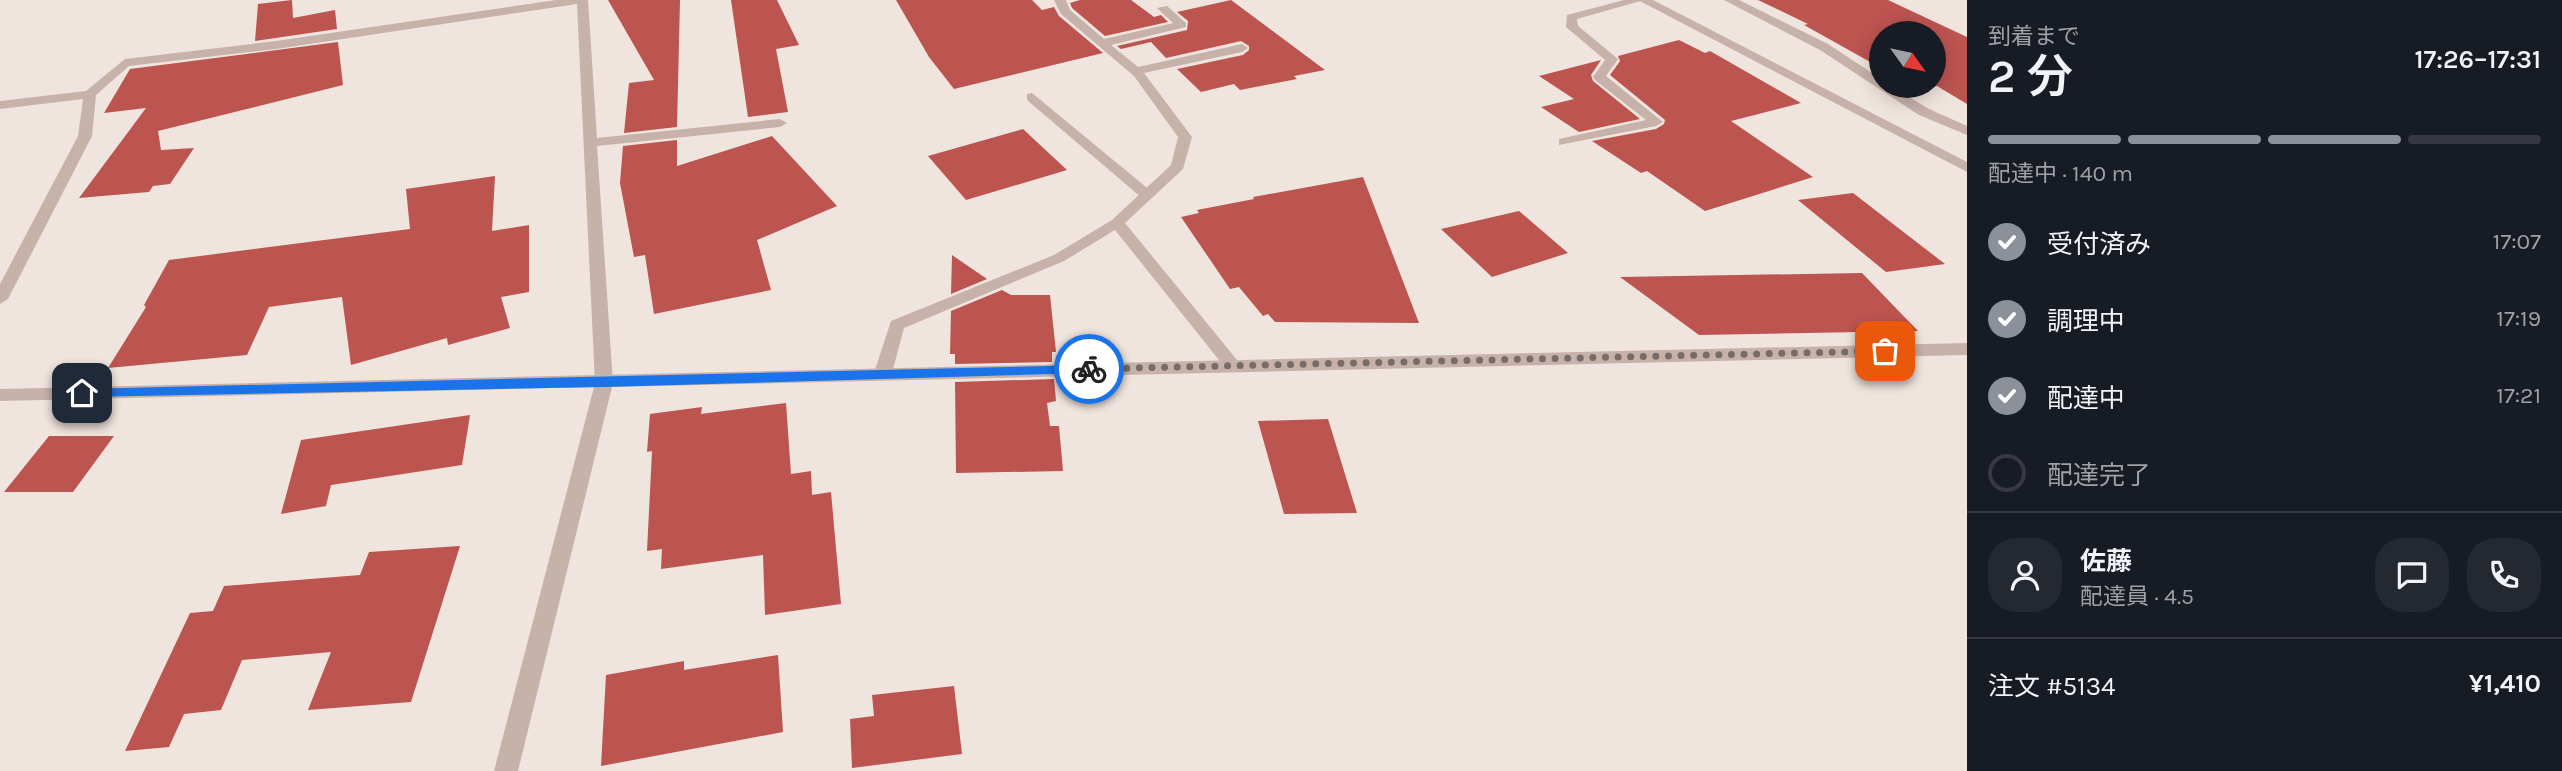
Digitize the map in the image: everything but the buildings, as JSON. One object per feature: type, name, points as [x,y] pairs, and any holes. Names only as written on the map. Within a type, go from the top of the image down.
[{"type":"street","points":[[0,104],[90,94],[125,63],[276,45],[581,0],[604,383],[506,771]]},
{"type":"street","points":[[883,373],[897,325],[1059,258],[1117,223],[1178,166],[1185,137],[1135,71],[1065,12],[1060,0]]},
{"type":"street","points":[[1564,142],[1656,122],[1599,77],[1612,59],[1572,27],[1571,17],[1638,0]]},
{"type":"street","points":[[1644,0],[1967,168]]},
{"type":"street","points":[[1730,0],[1825,47],[1869,76]]},
{"type":"street","points":[[1102,43],[1182,25],[1163,8]]},
{"type":"street","points":[[1135,71],[1242,48]]},
{"type":"street","points":[[0,299],[85,136],[90,94]]},
{"type":"street","points":[[1032,97],[1147,195]]},
{"type":"street","points":[[1902,98],[1924,112],[1967,131]]},
{"type":"street","points":[[589,143],[780,123]]},
{"type":"street","points":[[1117,223],[1233,366]]},
{"type":"street","points":[[0,395],[604,383],[883,373],[1967,349]]},
{"type":"way so far","points":[[1089,369],[1885,351]]},
{"type":"route","points":[[82,393],[604,383],[1089,369]]}]
